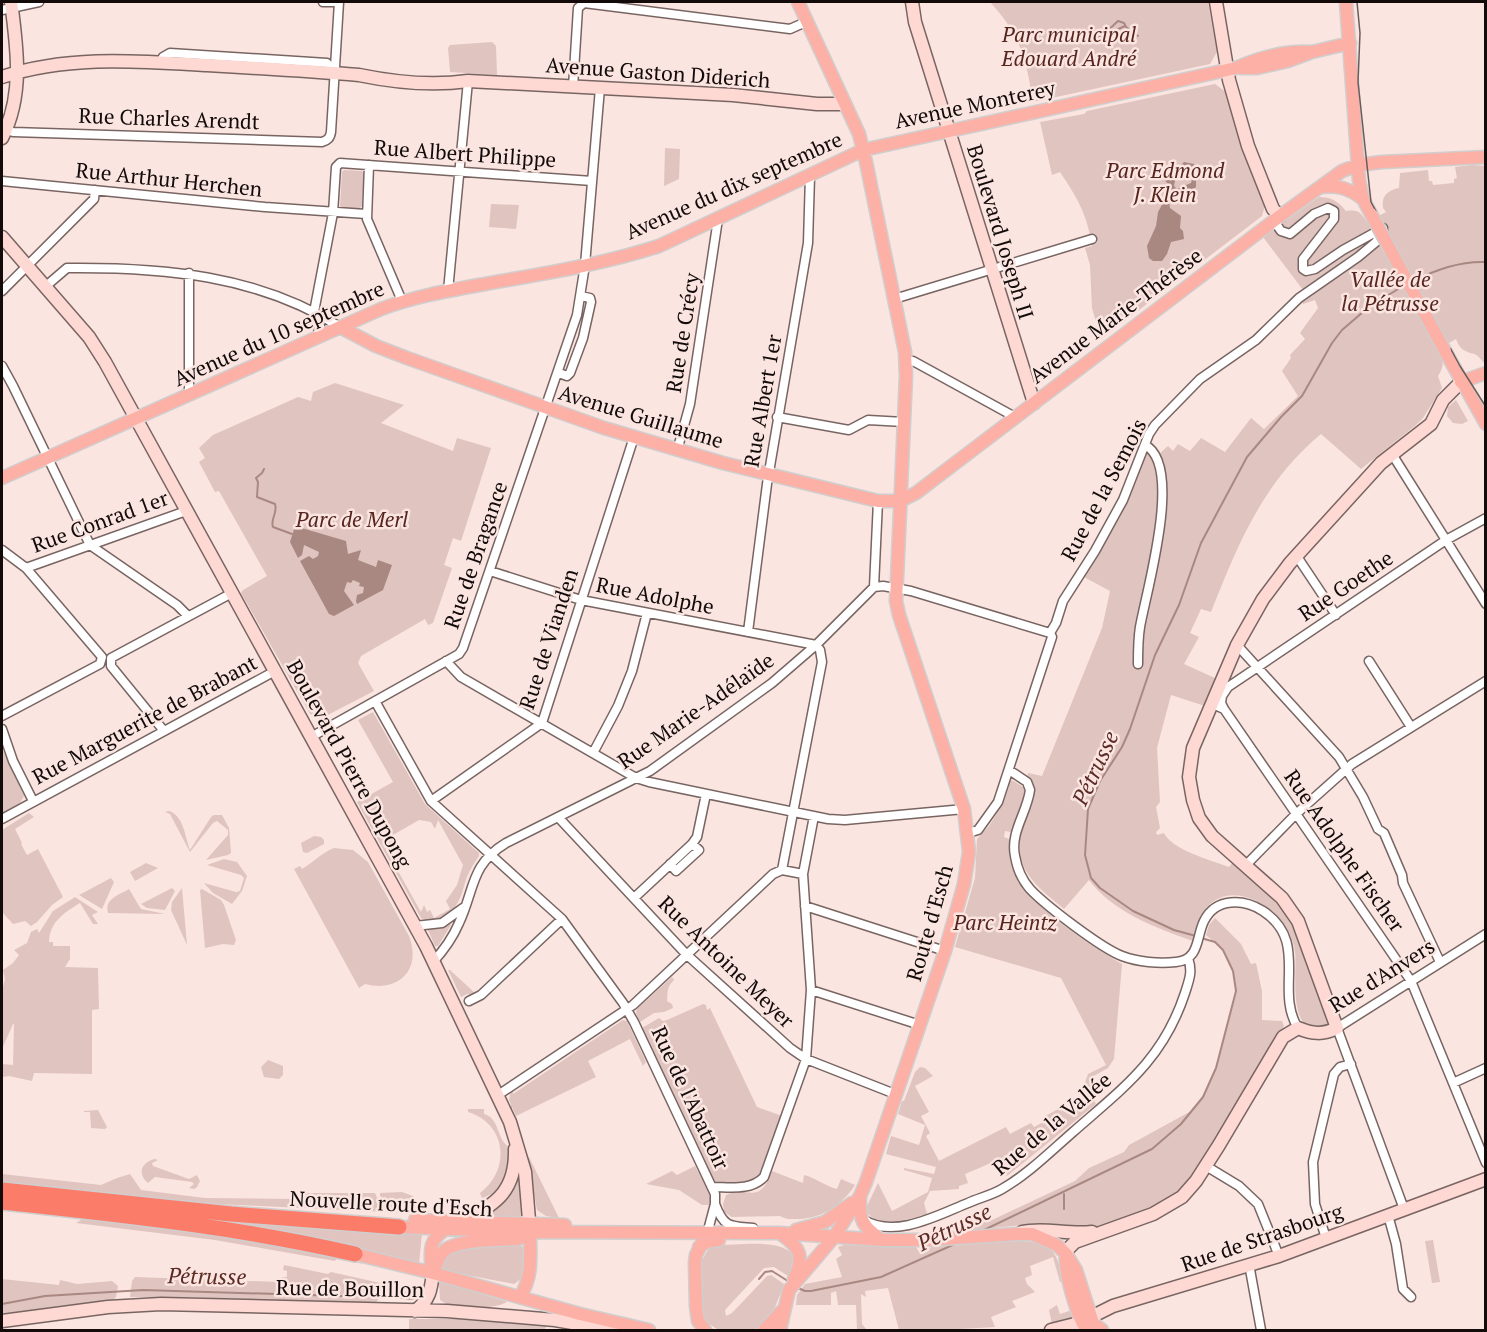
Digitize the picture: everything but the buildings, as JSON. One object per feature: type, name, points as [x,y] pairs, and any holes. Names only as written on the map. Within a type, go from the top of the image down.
[{"type":"highway","name":"Nouvelle route d'Esch","points":[[2,1190],[277,1218],[398,1223]]},
{"type":"highway","name":"Nouvelle route d'Esch","points":[[2,1202],[223,1229],[355,1254]]},
{"type":"main road","name":"Route d'Esch","points":[[797,1279],[834,1237],[860,1196],[872,1168],[945,951],[968,867],[968,833],[964,809],[899,615],[895,588],[906,361],[894,299],[863,150],[845,104],[798,2]]},
{"type":"main road","points":[[1346,2],[1358,165],[1363,199],[1485,424]]},
{"type":"main road","name":"Avenue Monterey","points":[[863,150],[1232,69],[1257,68],[1288,57],[1350,43]]},
{"type":"main road","name":"Avenue du dix septembre","points":[[585,265],[633,255],[659,246],[863,150]]},
{"type":"main road","points":[[1358,165],[1485,157]]},
{"type":"main road","name":"Avenue Marie-Thérèse","points":[[900,501],[916,493],[1277,218],[1342,171],[1358,165]]},
{"type":"main road","points":[[1318,188],[1338,186],[1363,199]]},
{"type":"main road","name":"Avenue du 10 septembre","points":[[2,478],[365,315],[402,301],[585,265]]},
{"type":"main road","points":[[365,315],[365,334],[376,346]]},
{"type":"main road","name":"Avenue Guillaume","points":[[340,327],[376,346],[546,408],[677,451],[878,501],[900,501]]},
{"type":"main road","points":[[1461,382],[1485,373]]},
{"type":"main road","points":[[860,1196],[861,1218],[866,1229],[882,1240]]},
{"type":"main road","points":[[699,1247],[712,1240],[749,1239],[825,1222],[860,1196]]},
{"type":"main road","points":[[433,1273],[431,1261],[433,1239],[437,1233],[464,1220]]},
{"type":"main road","points":[[398,1223],[464,1220],[530,1228]]},
{"type":"main road","name":"Nouvelle route d'Esch","points":[[398,1223],[447,1229],[726,1230],[882,1240],[1032,1234],[1058,1245],[1070,1259]]},
{"type":"main road","points":[[433,1273],[442,1253],[450,1246],[518,1239],[530,1228]]},
{"type":"main road","points":[[520,1298],[530,1274],[530,1228]]},
{"type":"main road","points":[[705,1330],[699,1325],[696,1317],[695,1262],[699,1247],[708,1230]]},
{"type":"main road","points":[[780,1233],[796,1246],[800,1253],[797,1279],[789,1290],[780,1330]]},
{"type":"main road","name":"Nouvelle route d'Esch","points":[[355,1254],[644,1330]]},
{"type":"main road","points":[[1070,1259],[1067,1272],[1086,1323],[1093,1323],[1102,1330]]},
{"type":"main road","points":[[764,1330],[783,1310]]},
{"type":"street","points":[[4,134],[18,71],[8,6],[39,2]]},
{"type":"street","points":[[323,2],[339,2],[335,73]]},
{"type":"street","name":"Boulevard Joseph II","points":[[912,2],[915,22],[948,131],[1034,403]]},
{"type":"street","points":[[1216,2],[1248,146],[1277,218]]},
{"type":"street","points":[[573,87],[576,25],[580,4],[643,6],[790,29],[808,21]]},
{"type":"street","name":"Avenue Gaston Diderich","points":[[2,76],[58,64],[112,61],[223,61],[280,64],[379,79],[442,83],[468,81],[733,95],[817,104],[845,104]]},
{"type":"street","name":"Rue Charles Arendt","points":[[4,134],[13,132],[322,142],[330,137],[335,73]]},
{"type":"street","points":[[448,291],[468,81]]},
{"type":"street","points":[[585,265],[600,88]]},
{"type":"street","name":"Rue Albert Philippe","points":[[333,213],[336,167],[340,163],[592,181]]},
{"type":"street","points":[[369,165],[366,214],[402,301]]},
{"type":"street","name":"Rue Albert 1er","points":[[748,632],[768,475],[808,243],[810,176]]},
{"type":"street","name":"Rue Arthur Herchen","points":[[2,181],[333,213],[366,214]]},
{"type":"street","points":[[2,291],[88,206],[94,199],[95,190]]},
{"type":"street","name":"Rue de la Semois","points":[[968,833],[978,830],[998,802],[1052,637],[1050,633],[1063,601],[1123,500],[1155,425],[1200,379],[1256,340],[1299,298],[1358,257],[1382,236],[1383,228],[1343,250],[1315,269],[1306,272],[1302,264],[1303,259],[1334,219],[1332,208],[1314,214],[1290,234],[1281,231],[1277,218]]},
{"type":"street","points":[[317,337],[320,326],[314,312],[333,213]]},
{"type":"street","name":"Rue de Crécy","points":[[677,451],[690,404],[718,219]]},
{"type":"street","name":"Boulevard Pierre Dupong","points":[[2,237],[46,286],[88,337],[105,362],[416,926],[498,1095],[515,1136],[525,1172],[530,1228]]},
{"type":"street","points":[[894,299],[1092,239]]},
{"type":"street","name":"Rue de Bragance","points":[[311,737],[459,654],[463,648],[559,373],[567,376],[570,373],[585,329],[591,302],[590,298],[581,296],[585,265]]},
{"type":"street","points":[[46,286],[68,268],[132,268],[189,273],[249,287],[314,312],[340,327]]},
{"type":"street","points":[[189,273],[189,394]]},
{"type":"street","points":[[906,361],[913,361],[1015,417]]},
{"type":"street","points":[[2,366],[90,545],[177,605],[188,616]]},
{"type":"street","points":[[1404,1209],[1298,921],[1282,898],[1212,836],[1199,818],[1189,777],[1193,748],[1219,706],[1237,645],[1263,599],[1296,555],[1381,464],[1431,424],[1443,400],[1461,382]]},
{"type":"street","points":[[777,417],[849,430],[868,420],[904,422]]},
{"type":"street","name":"Rue de Vianden","points":[[431,801],[542,723],[633,437]]},
{"type":"street","points":[[1138,664],[1140,629],[1162,508],[1162,480],[1156,457],[1152,449],[1145,445]]},
{"type":"street","points":[[1392,454],[1485,604]]},
{"type":"street","points":[[878,501],[874,587],[895,588],[1050,633]]},
{"type":"street","name":"Rue Conrad 1er","points":[[26,568],[186,511]]},
{"type":"street","name":"Rue Goethe","points":[[1225,685],[1259,667],[1446,540],[1485,518]]},
{"type":"street","points":[[2,550],[26,568],[101,655],[100,664],[2,716]]},
{"type":"street","points":[[1296,555],[1336,615]]},
{"type":"street","name":"Rue Adolphe","points":[[490,571],[581,600],[816,645]]},
{"type":"street","name":"Rue Marie-Adélaïde","points":[[433,963],[454,934],[478,871],[490,854],[506,843],[650,771],[744,705],[816,645],[874,587]]},
{"type":"street","points":[[164,731],[111,666],[110,661],[113,656],[232,593]]},
{"type":"street","points":[[593,753],[618,706],[632,671],[647,613]]},
{"type":"street","points":[[782,870],[822,662],[822,656],[816,645]]},
{"type":"street","points":[[1237,645],[1347,768],[1378,829],[1384,833],[1410,900],[1440,962]]},
{"type":"street","points":[[446,661],[461,677],[636,778],[794,812],[845,820],[964,809]]},
{"type":"street","points":[[1369,662],[1412,727]]},
{"type":"street","name":"Rue Marguerite de Brabant","points":[[2,819],[275,671]]},
{"type":"street","points":[[1246,865],[1296,814],[1347,768],[1485,681]]},
{"type":"street","name":"Rue de l'Abattoir","points":[[375,701],[431,801],[562,918],[626,1010],[715,1194],[715,1204],[708,1230]]},
{"type":"street","name":"Rue Adolphe Fischer","points":[[1219,706],[1411,981],[1453,1083],[1481,1141],[1485,1163]]},
{"type":"street","points":[[2,729],[13,761],[33,801]]},
{"type":"street","points":[[1009,770],[1027,782],[1030,790],[1018,823],[1014,852],[1017,866],[1031,889],[1099,943],[1120,955],[1142,961],[1177,962],[1194,953],[1206,918],[1219,906],[1228,903],[1248,903],[1275,921],[1284,935],[1290,952],[1290,1010],[1298,1028],[1283,1037],[1278,1044],[1196,1181],[1173,1204],[1153,1214],[1075,1242],[1070,1259]]},
{"type":"street","points":[[634,898],[697,837],[706,794]]},
{"type":"street","points":[[712,1187],[751,1186],[764,1177],[806,1059],[811,990],[803,874],[814,816]]},
{"type":"street","name":"Rue Antoine Meyer","points":[[558,817],[686,954],[790,1048],[806,1059],[895,1094]]},
{"type":"street","points":[[498,1095],[626,1010],[773,874],[782,870],[803,874]]},
{"type":"street","points":[[416,926],[442,922],[466,906]]},
{"type":"street","points":[[805,906],[945,951]]},
{"type":"street","points":[[469,1001],[481,995],[562,918]]},
{"type":"street","name":"Rue d'Anvers","points":[[1298,1028],[1317,1033],[1337,1028],[1485,934]]},
{"type":"street","name":"Rue de la Vallée","points":[[861,1218],[870,1224],[885,1227],[907,1225],[1000,1191],[1025,1174],[1135,1078],[1154,1057],[1170,1031],[1191,977],[1188,958]]},
{"type":"street","points":[[811,990],[920,1025]]},
{"type":"street","points":[[1326,1238],[1315,1204],[1313,1162],[1334,1074],[1340,1067],[1351,1064]]},
{"type":"street","points":[[1453,1083],[1485,1068]]},
{"type":"street","name":"Boulevard Pierre Dupong","points":[[464,1220],[488,1208],[504,1193],[514,1171],[515,1136]]},
{"type":"street","points":[[1206,1166],[1239,1186],[1258,1204],[1279,1256]]},
{"type":"street","name":"Rue de Strasbourg","points":[[1051,1330],[1086,1323],[1113,1306],[1279,1256],[1485,1179]]},
{"type":"street","name":"Rue de l'Abattoir","points":[[715,1204],[726,1230]]},
{"type":"street","points":[[1388,1215],[1396,1244],[1403,1288],[1411,1297]]},
{"type":"street","points":[[1017,1234],[1041,1230],[1088,1233],[1122,1226]]},
{"type":"street","points":[[1249,1264],[1261,1330]]},
{"type":"street","name":"Rue de Bouillon","points":[[431,1290],[433,1273]]},
{"type":"street","points":[[415,1311],[428,1298],[431,1290]]},
{"type":"street","points":[[431,1290],[437,1304],[447,1311]]},
{"type":"street","points":[[492,1314],[513,1305],[520,1298]]},
{"type":"street","name":"Rue de Bouillon","points":[[2,1321],[108,1307],[161,1304],[447,1311],[644,1330]]},
{"type":"street","name":"Rue de Bouillon","points":[[555,1320],[569,1319],[580,1314]]},
{"type":"green space","name":"Parc municipal Edouard André","points":[[990,2],[1208,2],[1217,52],[1210,64],[1033,102],[1028,73],[1020,48],[1009,26]]},
{"type":"green space","points":[[492,42],[496,46],[497,75],[450,72],[448,48],[450,45]]},
{"type":"green space","name":"Parc Edmond J. Klein","points":[[1215,84],[1226,92],[1240,142],[1260,194],[1266,202],[1262,216],[1101,339],[1092,308],[1090,265],[1085,248],[1092,246],[1087,225],[1077,199],[1060,172],[1052,175],[1040,122]]},
{"type":"green space","points":[[665,148],[680,149],[679,179],[664,186]]},
{"type":"green space","name":"Vallée de la Pétrusse","points":[[1485,166],[1485,364],[1477,356],[1462,349],[1456,339],[1437,350],[1442,362],[1438,376],[1442,388],[1423,418],[1361,469],[1321,434],[1283,472],[1242,538],[1211,612],[1201,609],[1190,633],[1199,637],[1184,664],[1217,679],[1205,706],[1171,695],[1157,748],[1160,802],[1156,807],[1160,828],[1156,832],[1157,835],[1164,833],[1168,839],[1183,849],[1212,861],[1229,867],[1233,862],[1278,902],[1292,922],[1329,1021],[1327,1025],[1314,1028],[1305,1024],[1299,1015],[1295,988],[1295,952],[1291,937],[1279,919],[1258,902],[1234,895],[1222,897],[1211,904],[1199,918],[1193,941],[1136,918],[1110,901],[1089,880],[1064,909],[1026,872],[1020,855],[1022,829],[1034,794],[1032,783],[1027,777],[1028,773],[1042,776],[1102,628],[1110,591],[1082,576],[1134,483],[1149,441],[1158,455],[1168,446],[1173,451],[1178,444],[1190,451],[1201,438],[1225,452],[1251,418],[1264,429],[1298,396],[1282,371],[1291,358],[1290,355],[1305,339],[1300,333],[1318,308],[1315,300],[1303,304],[1297,294],[1303,290],[1263,237],[1319,197],[1334,200],[1346,211],[1357,211],[1367,222],[1386,212],[1383,208],[1384,197],[1392,190],[1399,188],[1400,173],[1428,170],[1429,181],[1432,181],[1433,185],[1454,183],[1454,179],[1457,178],[1455,167]]},
{"type":"green space","points":[[344,170],[362,171],[364,174],[362,206],[359,209],[340,206]]},
{"type":"green space","points":[[491,204],[519,205],[516,229],[489,227]]},
{"type":"green space","name":"Parc de Merl","points":[[335,383],[404,405],[381,423],[453,451],[457,438],[491,448],[461,541],[453,538],[444,565],[452,568],[433,623],[428,625],[425,619],[361,656],[358,663],[374,691],[322,718],[310,714],[241,593],[267,576],[219,491],[215,492],[199,462],[205,458],[199,448],[213,435],[298,397],[311,401],[313,392]]},
{"type":"green space","points":[[1456,400],[1468,421],[1462,424],[1453,423],[1447,416],[1448,407]]},
{"type":"green space","points":[[373,712],[425,804],[479,853],[456,905],[438,920],[421,918],[357,802],[393,782],[358,720]],"holes":[[[419,820],[431,822],[435,829],[438,820],[463,865],[457,885],[446,901],[450,909],[434,918],[430,910],[427,912],[424,905],[421,912],[389,855],[390,844],[396,841],[386,839]]]},
{"type":"green space","points":[[2,748],[24,796],[20,803],[2,813]]},
{"type":"green space","name":"Parc Heintz","points":[[1012,780],[1023,787],[1025,793],[1011,832],[1005,831],[1004,837],[1009,839],[1011,864],[1019,881],[1043,909],[1059,922],[1122,964],[1114,1059],[1108,1068],[1092,1077],[1095,1083],[1090,1092],[1096,1104],[1007,1176],[998,1160],[965,1174],[968,1183],[959,1186],[959,1189],[930,1191],[924,1203],[927,1214],[892,1222],[875,1219],[869,1215],[866,1208],[878,1183],[892,1211],[928,1192],[932,1178],[904,1170],[904,1168],[934,1174],[936,1167],[886,1154],[891,1136],[919,1145],[925,1125],[898,1114],[915,1072],[920,1067],[925,1068],[933,1076],[915,1086],[929,1112],[921,1116],[930,1133],[926,1136],[939,1161],[1006,1127],[1010,1134],[1031,1123],[1034,1127],[1047,1120],[1045,1116],[1066,1105],[1069,1109],[1086,1100],[1082,1091],[1088,1074],[1106,1065],[1061,978],[955,947],[975,878],[977,839],[989,826],[1003,804],[1009,787],[1008,783]]},
{"type":"green space","points":[[169,811],[181,822],[190,850],[211,817],[222,815],[229,828],[231,853],[206,860],[228,835],[228,830],[217,821],[190,852],[170,814],[165,812]]},
{"type":"green space","points":[[29,813],[34,817],[15,829],[21,844],[27,855],[38,849],[63,897],[31,926],[25,921],[13,924],[2,912],[2,830]]},
{"type":"green space","points":[[314,836],[321,837],[324,844],[307,853],[303,852],[301,843]]},
{"type":"green space","points":[[334,848],[353,850],[368,862],[409,936],[412,948],[410,968],[405,976],[388,985],[365,984],[359,988],[294,869],[300,866],[302,869]]},
{"type":"green space","points":[[224,859],[237,862],[247,876],[242,891],[232,904],[213,893],[204,883],[236,892],[240,891],[244,878],[241,875],[207,865]]},
{"type":"green space","points":[[146,863],[158,868],[135,881],[130,872]]},
{"type":"green space","points":[[111,878],[114,882],[102,909],[79,895]]},
{"type":"green space","points":[[172,888],[175,891],[165,910],[147,908],[141,904]]},
{"type":"green space","points":[[182,888],[187,945],[171,910],[172,902]]},
{"type":"green space","points":[[129,889],[141,909],[165,914],[108,913],[107,908],[110,901]]},
{"type":"green space","points":[[200,890],[221,900],[224,905],[236,940],[234,945],[223,944],[205,948]]},
{"type":"green space","points":[[75,897],[98,912],[92,915],[98,924],[93,924],[80,903],[63,914],[55,923],[49,942],[53,942],[53,946],[70,946],[70,959],[65,967],[98,968],[99,1009],[92,1010],[92,1074],[34,1073],[32,1081],[9,1076],[2,1077],[2,1064],[13,1065],[14,1024],[2,1049],[2,991],[5,979],[3,970],[19,955],[14,950],[27,943],[31,932],[37,929],[39,933],[53,911]]},
{"type":"green space","points":[[1215,918],[1241,944],[1251,964],[1256,963],[1262,991],[1262,1020],[1282,1021],[1284,1026],[1215,1145],[1212,1144],[1192,1178],[1178,1193],[1162,1203],[1103,1226],[1074,1228],[1034,1224],[961,1231],[959,1225],[976,1219],[978,1223],[992,1220],[1075,1181],[1089,1168],[1124,1152],[1129,1145],[1193,1110],[1203,1097],[1216,1068],[1236,991],[1233,971],[1224,950],[1206,935],[1209,925]]},
{"type":"green space","points":[[448,923],[451,925],[438,946],[435,946],[428,930]]},
{"type":"green space","points":[[448,970],[450,970],[476,994],[461,997]]},
{"type":"green space","points":[[672,977],[674,980],[669,988],[667,1001],[672,1004],[673,1008],[654,1013],[640,1022],[636,1013],[637,1009]]},
{"type":"green space","points":[[703,1004],[706,1005],[707,1010],[710,1008],[757,1107],[785,1117],[758,1183],[712,1187],[642,1040],[647,1038],[642,1028],[659,1018],[663,1021],[667,1020]]},
{"type":"green space","points":[[623,1020],[627,1021],[646,1062],[643,1066],[630,1039],[588,1061],[596,1077],[516,1116],[512,1107],[511,1145],[506,1173],[493,1193],[482,1198],[480,1193],[497,1172],[500,1148],[491,1126],[468,1112],[468,1109],[484,1109],[484,1114],[493,1120],[502,1139],[509,1147],[511,1105],[509,1100],[512,1086],[513,1094]]},
{"type":"green space","points":[[268,1060],[283,1066],[283,1075],[279,1079],[264,1077],[261,1067]]},
{"type":"green space","points":[[98,1110],[107,1127],[105,1129],[91,1128],[90,1112],[84,1112]]},
{"type":"green space","points":[[529,1157],[559,1218],[546,1216],[537,1210],[527,1158]]},
{"type":"green space","points":[[158,1160],[152,1163],[153,1166],[189,1179],[197,1175],[200,1181],[197,1187],[189,1188],[194,1184],[192,1182],[155,1177],[148,1183],[142,1176],[142,1169],[146,1163]]},
{"type":"green space","points":[[695,1166],[710,1193],[711,1205],[702,1205],[679,1190],[646,1184],[672,1171],[677,1175]]},
{"type":"green space","points":[[772,1171],[803,1183],[804,1175],[837,1189],[841,1179],[855,1185],[844,1199],[831,1209],[808,1218],[732,1217],[724,1212],[723,1204],[726,1195],[758,1192],[767,1182]]},
{"type":"green space","points":[[519,1172],[524,1217],[486,1216],[505,1199]]},
{"type":"green space","points":[[2,1174],[101,1185],[130,1174],[141,1190],[205,1198],[296,1199],[296,1193],[375,1193],[379,1202],[405,1205],[413,1210],[409,1213],[173,1202],[2,1182]]},
{"type":"green space","points":[[402,1192],[413,1196],[417,1202],[416,1207],[402,1200],[384,1199],[380,1196],[380,1193]]},
{"type":"green space","points":[[173,1215],[422,1234],[419,1264]]},
{"type":"green space","points":[[86,1217],[284,1246],[369,1265],[215,1240],[76,1223]]},
{"type":"green space","points":[[1433,1240],[1440,1282],[1432,1283],[1425,1241]]},
{"type":"green space","points":[[1018,1241],[1039,1243],[1051,1249],[1058,1261],[1064,1280],[1060,1282],[1053,1257],[1030,1266],[1032,1275],[1025,1278],[1027,1284],[1035,1292],[1012,1301],[1016,1307],[991,1317],[995,1327],[899,1330],[888,1288],[865,1291],[866,1297],[861,1294],[862,1324],[867,1330],[857,1330],[856,1305],[838,1305],[836,1291],[831,1293],[831,1305],[796,1305],[797,1295],[805,1284],[842,1277],[836,1259],[842,1255],[838,1247],[844,1245],[916,1247],[919,1252],[932,1247]]},
{"type":"green space","points":[[519,1244],[525,1249],[524,1269],[521,1277],[514,1284],[441,1270],[448,1254],[460,1248]]},
{"type":"green space","points":[[719,1245],[771,1245],[791,1253],[793,1263],[788,1276],[774,1267],[764,1268],[725,1310],[726,1316],[732,1313],[767,1276],[771,1275],[784,1284],[772,1315],[756,1329],[717,1329],[706,1322],[702,1315],[702,1260],[709,1248]]},
{"type":"green space","points":[[284,1265],[328,1274],[331,1272],[385,1284],[414,1294],[383,1292],[376,1303],[130,1297],[132,1281],[135,1277],[280,1282],[282,1277],[287,1277],[287,1271],[283,1270]]},
{"type":"green space","points":[[2,1279],[59,1285],[60,1280],[77,1284],[112,1281],[118,1286],[116,1297],[113,1300],[2,1315]]},
{"type":"green space","points":[[439,1283],[507,1302],[501,1305],[473,1308],[454,1306],[440,1300]]},
{"type":"green space","points":[[1057,1305],[1060,1314],[1072,1310],[1074,1318],[1052,1324],[1049,1310]]},
{"type":"green space","points":[[409,1319],[476,1319],[547,1326],[544,1330],[409,1330]]},
{"type":"shaded area","points":[[1184,162],[1194,164],[1196,187],[1175,196],[1169,202],[1170,208],[1181,216],[1180,228],[1184,239],[1171,242],[1162,261],[1153,261],[1149,258],[1147,246],[1156,226],[1158,212],[1169,192],[1169,185],[1161,176],[1172,174]],"holes":[[[1185,166],[1190,167],[1193,176],[1191,183],[1177,189],[1174,186],[1175,180]]]},
{"type":"shaded area","points":[[295,526],[346,541],[348,554],[361,550],[358,560],[376,567],[378,560],[392,565],[383,590],[357,604],[357,595],[363,593],[364,587],[359,586],[360,583],[353,580],[351,583],[347,582],[344,591],[354,605],[334,616],[329,614],[300,561],[309,556],[313,559],[318,556],[319,552],[304,545],[302,555],[298,558],[290,542]]},
{"type":"waterway","points":[[1089,34],[1095,31],[1104,34],[1118,21],[1124,23],[1138,36]]},
{"type":"waterway","points":[[1114,31],[1125,26]]},
{"type":"waterway","points":[[1095,31],[1097,39],[1104,34]]},
{"type":"waterway","name":"Pétrusse","points":[[1413,281],[1448,267],[1486,262]]},
{"type":"waterway","name":"Pétrusse","points":[[1196,936],[1174,930],[1133,911],[1100,888],[1091,878],[1085,855],[1088,809],[1100,781],[1122,747],[1130,729],[1155,655],[1179,605],[1201,543],[1247,457],[1302,396],[1332,343],[1342,330],[1370,306],[1405,285]]},
{"type":"waterway","points":[[264,469],[256,478],[257,497],[275,504],[273,527],[292,534]]},
{"type":"waterway","name":"Pétrusse","points":[[984,1230],[1152,1149],[1181,1124],[1203,1097],[1216,1068],[1236,991],[1233,971],[1223,950],[1215,942],[1201,938]]},
{"type":"waterway","points":[[1064,1194],[1064,1209]]},
{"type":"waterway","name":"Pétrusse","points":[[798,1288],[811,1291],[881,1277],[957,1243]]},
{"type":"waterway","name":"Pétrusse","points":[[759,1279],[765,1272],[772,1271],[791,1283]]},
{"type":"waterway","name":"Pétrusse","points":[[2,1304],[45,1296],[143,1290],[367,1295],[413,1299]]},
{"type":"tram line","points":[[1357,2],[1360,33],[1358,82],[1371,202],[1460,366],[1486,407]]}]
